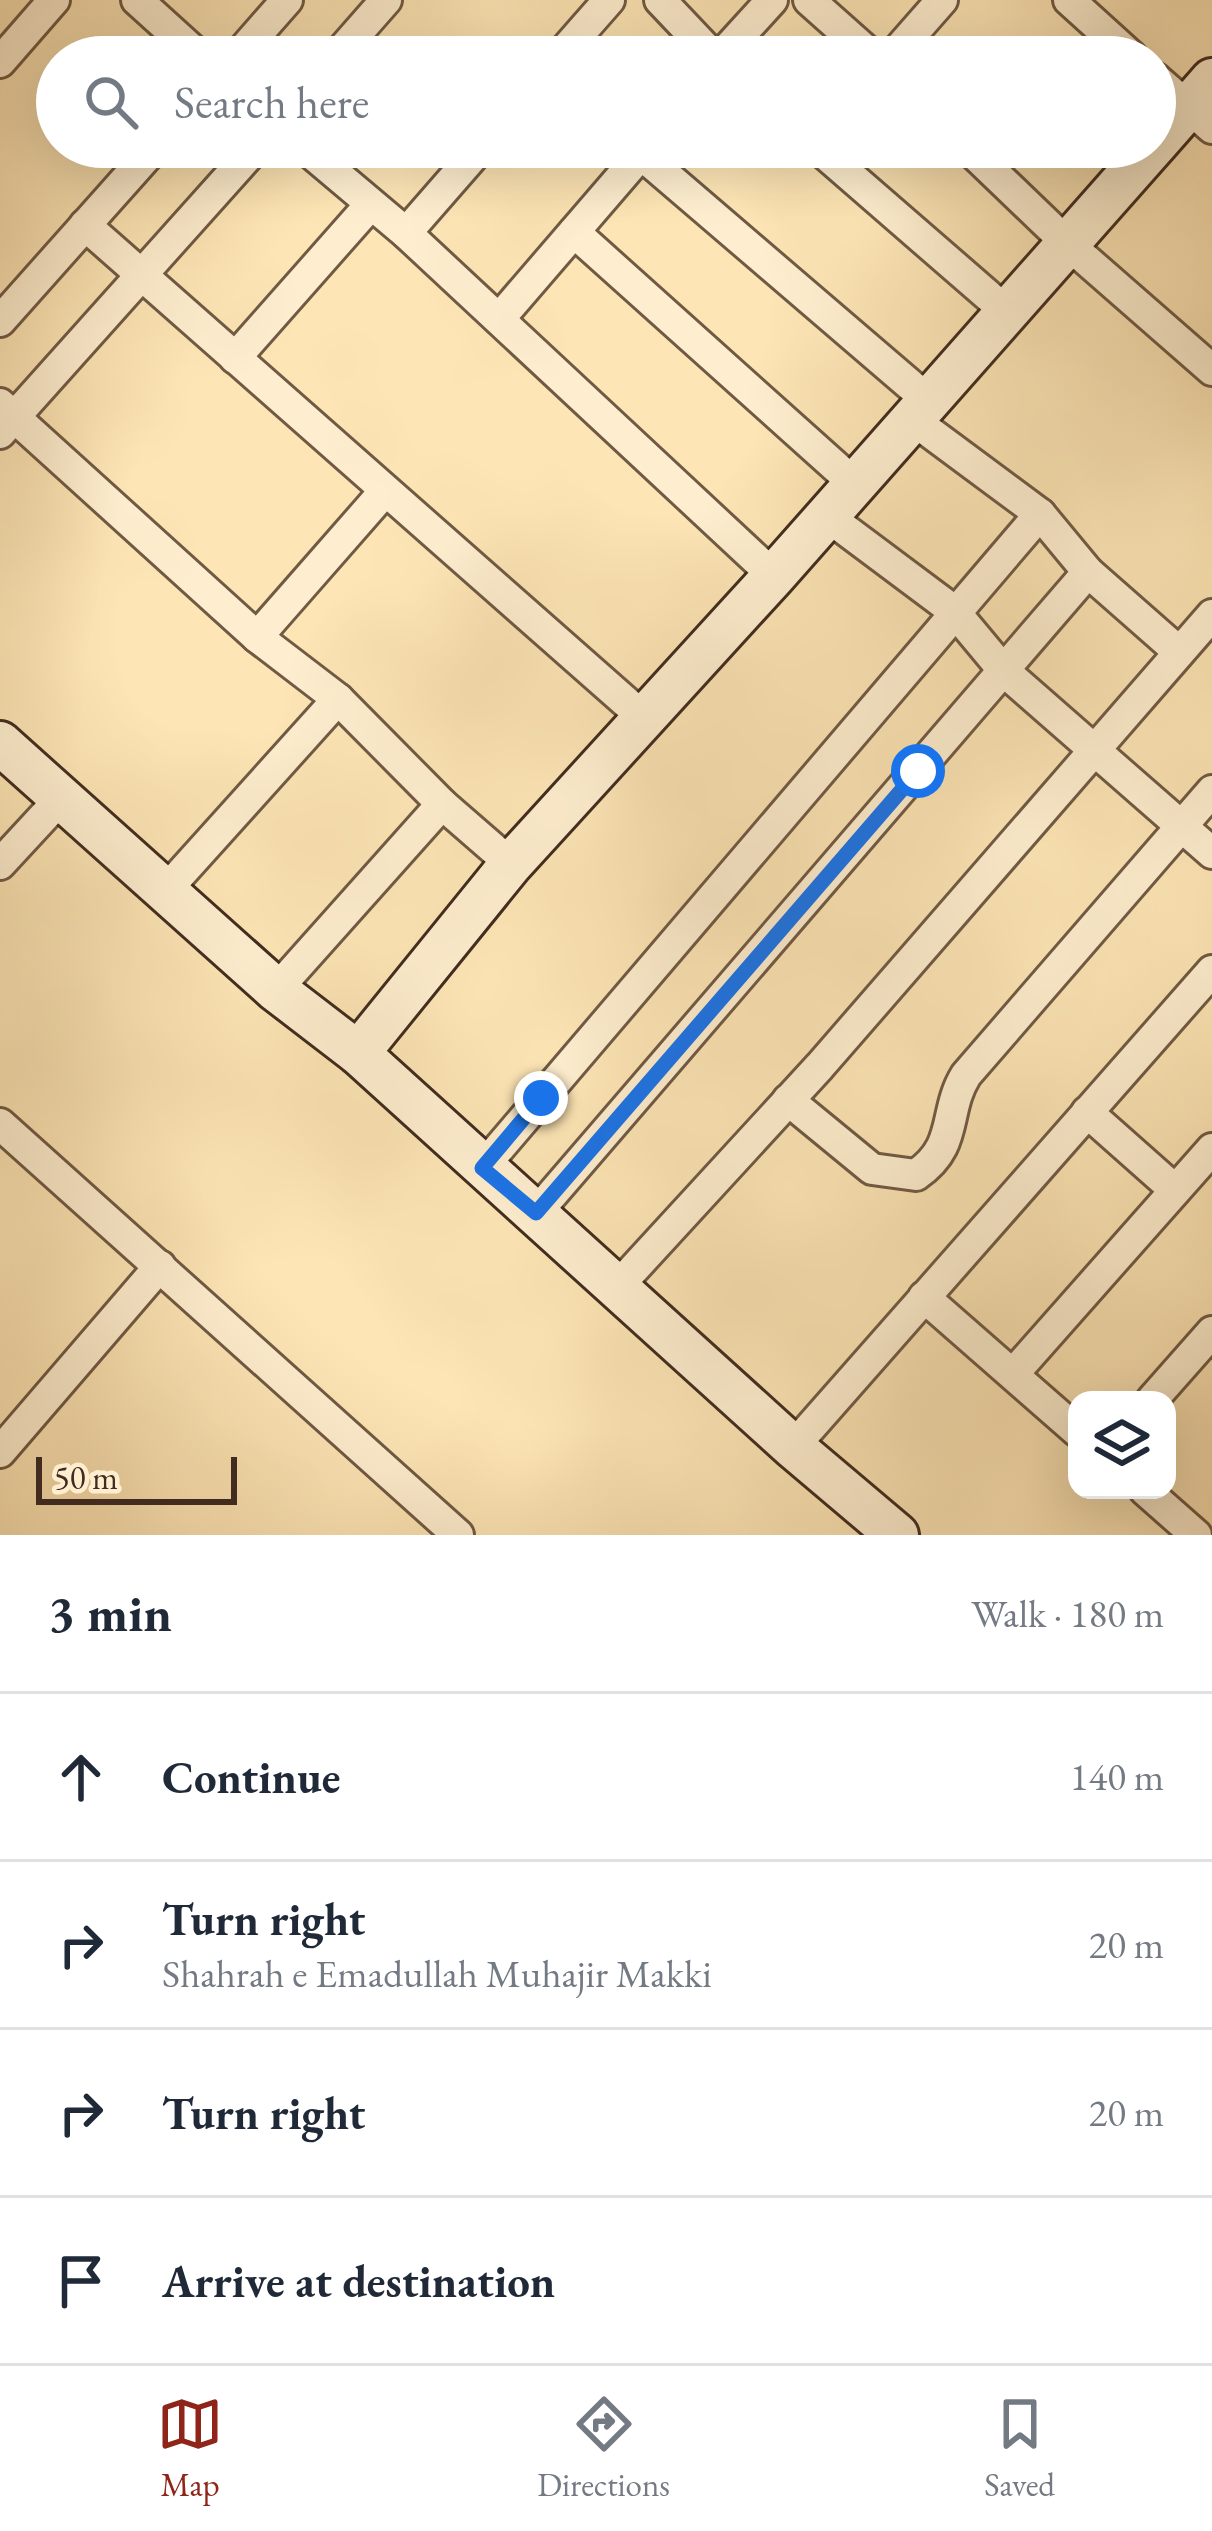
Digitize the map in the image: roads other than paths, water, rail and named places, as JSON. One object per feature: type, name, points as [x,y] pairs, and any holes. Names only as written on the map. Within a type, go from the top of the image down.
[{"type":"street","points":[[0,62],[54,0]]},
{"type":"street","points":[[136,0],[176,36]]},
{"type":"street","points":[[255,36],[287,0]]},
{"type":"street","points":[[354,36],[386,0]]},
{"type":"street","points":[[577,36],[609,0]]},
{"type":"street","points":[[660,0],[696,36]]},
{"type":"street","points":[[737,36],[772,0]]},
{"type":"street","points":[[808,0],[849,36]]},
{"type":"street","points":[[910,36],[942,0]]},
{"type":"street","points":[[1069,0],[1109,36]]},
{"type":"street","points":[[1176,89],[1204,105],[1176,128]]},
{"type":"street","points":[[0,321],[136,168]]},
{"type":"street","points":[[237,168],[5,418],[257,637],[338,699],[442,804],[511,864]]},
{"type":"street","points":[[329,168],[406,233],[774,575]]},
{"type":"street","points":[[406,233],[463,168]]},
{"type":"street","points":[[499,320],[629,168]]},
{"type":"street","points":[[663,168],[921,410],[1040,514],[1088,572],[1179,652]]},
{"type":"street","points":[[841,168],[1007,312]]},
{"type":"street","points":[[989,168],[1212,370]]},
{"type":"street","points":[[358,1053],[511,864],[1135,168]]},
{"type":"street","points":[[235,358],[371,204]]},
{"type":"street","points":[[85,225],[643,717]]},
{"type":"street","points":[[574,232],[955,611],[1004,671],[1212,853]]},
{"type":"street","points":[[257,637],[384,492]]},
{"type":"street","points":[[482,1168],[1040,514]]},
{"type":"street","points":[[536,1213],[1088,572]]},
{"type":"street","points":[[618,1286],[788,1100],[1212,615]]},
{"type":"street","points":[[166,890],[338,699]]},
{"type":"street","points":[[0,743],[276,990],[358,1053],[897,1535]]},
{"type":"street","points":[[788,1100],[872,1169],[916,1175],[930,1165],[952,1129],[955,1099],[966,1075],[1212,791]]},
{"type":"street","points":[[0,864],[62,797]]},
{"type":"street","points":[[276,990],[442,804]]},
{"type":"street","points":[[794,1447],[1212,971]]},
{"type":"street","points":[[1087,1112],[1175,1190]]},
{"type":"street","points":[[6,1142],[160,1266],[458,1535]]},
{"type":"street","points":[[1012,1374],[1212,1149]]},
{"type":"street","points":[[0,1452],[160,1266]]},
{"type":"street","points":[[924,1297],[1068,1423]]},
{"type":"street","points":[[1160,1391],[1212,1333]]},
{"type":"street","points":[[1154,1499],[1195,1535],[1212,1514]]}]
